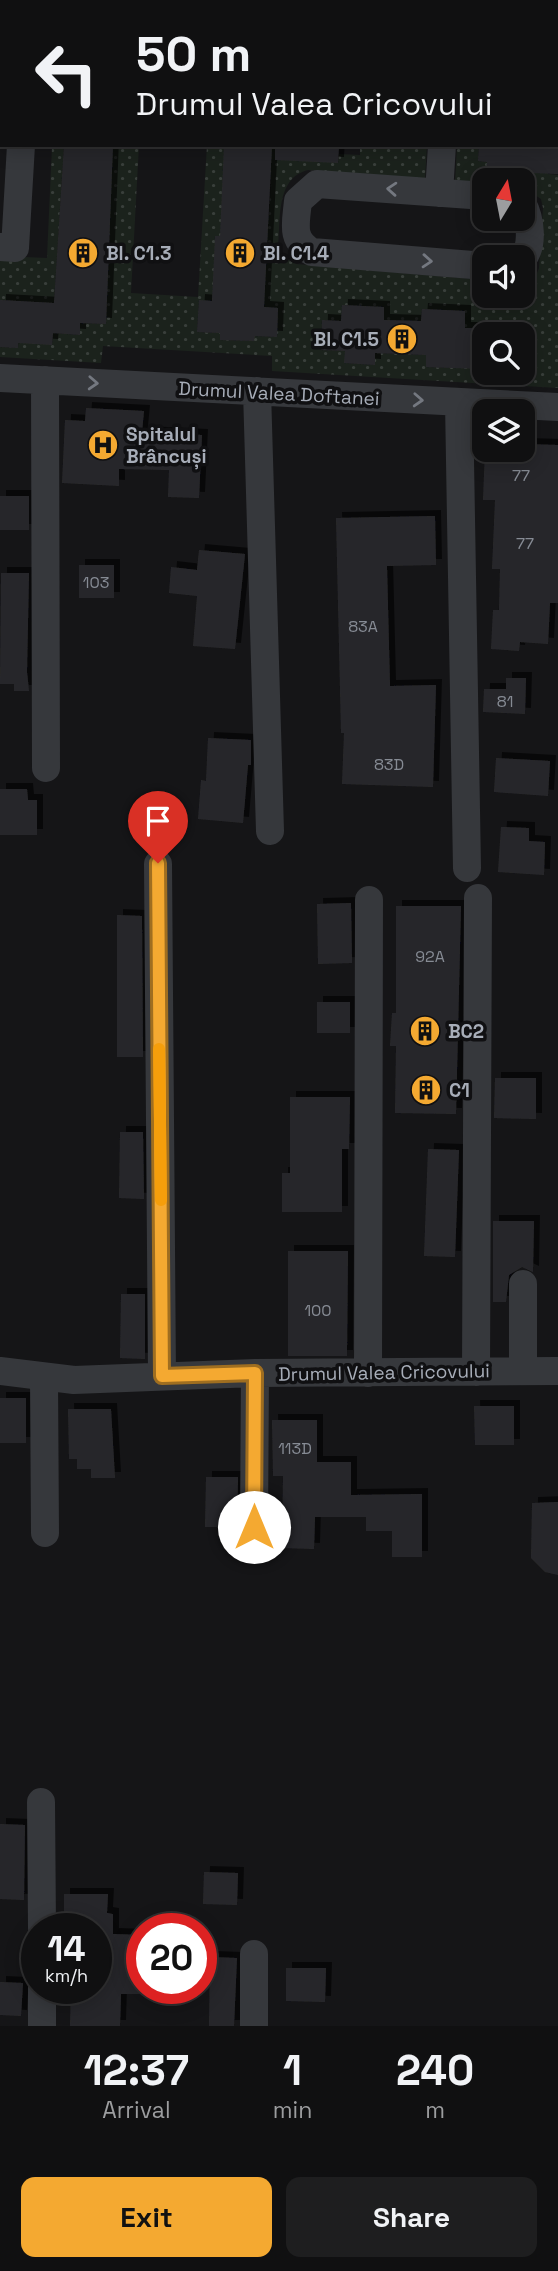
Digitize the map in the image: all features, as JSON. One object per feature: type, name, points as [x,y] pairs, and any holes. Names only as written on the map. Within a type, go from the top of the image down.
[{"type":"street","points":[[439,193],[442,147]]},
{"type":"street","points":[[0,247],[15,248],[13,158]]},
{"type":"street","points":[[472,195],[317,184],[298,201],[295,236],[302,246],[312,252],[472,265]]},
{"type":"street","name":"Drumul Valea Doftanei","points":[[0,378],[558,407]]},
{"type":"street","points":[[45,380],[46,768]]},
{"type":"street","points":[[257,391],[270,831]]},
{"type":"street","points":[[459,402],[467,868]]},
{"type":"street","points":[[158,863],[162,1376]]},
{"type":"street","points":[[475,1372],[478,898]]},
{"type":"street","points":[[368,1373],[369,900]]},
{"type":"street","points":[[523,1284],[523,1370]]},
{"type":"street","name":"Drumul Valea Cricovului","points":[[0,1371],[44,1379],[255,1373],[558,1371]]},
{"type":"street","points":[[254,1527],[255,1373]]},
{"type":"street","points":[[44,1379],[45,1533]]},
{"type":"street","points":[[41,1802],[41,1913]]},
{"type":"street","points":[[254,1954],[254,2026]]},
{"type":"street","points":[[42,2004],[42,2026]]},
{"type":"shaded area","points":[[52,147],[64,147],[54,303],[0,300],[0,256],[47,258]]},
{"type":"shaded area","points":[[101,147],[139,147],[131,293],[198,297],[207,147],[232,147],[225,236],[215,236],[219,301],[199,301],[197,332],[220,333],[220,340],[253,341],[255,336],[277,337],[278,308],[257,307],[263,216],[269,216],[271,180],[264,179],[259,148],[307,150],[338,163],[339,154],[360,155],[360,147],[427,147],[425,179],[308,170],[297,175],[285,191],[282,202],[278,248],[282,256],[296,264],[472,279],[472,308],[535,308],[535,278],[539,268],[543,208],[541,199],[536,196],[536,169],[548,165],[548,174],[558,175],[558,388],[508,385],[535,385],[535,322],[472,322],[472,328],[465,328],[465,311],[422,309],[421,321],[384,320],[384,307],[343,305],[341,321],[322,320],[321,350],[345,351],[345,363],[374,365],[375,353],[426,355],[426,367],[457,368],[472,361],[472,383],[272,371],[272,356],[103,346],[101,363],[0,357],[0,347],[18,348],[19,337],[52,345],[53,333],[79,335],[80,323],[106,324],[107,291],[91,290],[108,271],[110,235],[97,234]]},
{"type":"shaded area","points":[[457,147],[479,147],[478,161],[487,162],[487,168],[472,168],[472,184],[455,183]]},
{"type":"building","name":"Bl. C1.3","points":[[64,147],[113,147],[106,324],[80,323],[80,335],[53,333],[52,345],[18,343],[18,348],[0,347],[0,300],[54,303]]},
{"type":"building","name":"Bl. C1.4","points":[[224,147],[272,147],[264,307],[278,308],[277,337],[255,336],[254,341],[220,340],[220,333],[197,332],[199,300],[212,301],[215,236],[220,236]]},
{"type":"building","points":[[275,147],[339,147],[338,163],[275,160]]},
{"type":"building","points":[[479,147],[558,147],[558,174],[536,173],[536,168],[486,168],[487,162],[478,161]]},
{"type":"building","name":"Bl. C1.5","points":[[342,305],[384,307],[384,320],[421,321],[422,309],[465,311],[465,328],[472,328],[472,369],[426,367],[426,355],[375,353],[375,365],[344,363],[345,351],[321,350],[322,320],[341,321]]},
{"type":"building","name":"Spitalul Brâncuși","points":[[86,408],[144,411],[142,432],[202,435],[199,498],[168,497],[169,470],[119,469],[119,486],[62,483],[65,420],[85,421]]},
{"type":"building","points":[[535,444],[558,445],[558,603],[550,603],[548,644],[520,642],[519,651],[491,649],[493,610],[499,610],[500,569],[492,569],[495,500],[483,500],[485,462],[535,462]]},
{"type":"building","points":[[0,496],[29,496],[29,530],[0,530]]},
{"type":"building","points":[[435,516],[436,565],[387,566],[390,686],[436,685],[433,787],[342,784],[344,733],[341,733],[336,518]]},
{"type":"building","points":[[199,550],[245,554],[235,649],[193,646],[197,596],[169,593],[171,567],[197,570]]},
{"type":"building","points":[[79,565],[114,565],[114,598],[79,598]]},
{"type":"building","points":[[1,573],[29,573],[29,691],[14,691],[14,684],[0,684]]},
{"type":"building","points":[[506,678],[526,678],[525,714],[483,712],[484,689],[506,689]]},
{"type":"building","points":[[208,738],[251,740],[251,765],[248,765],[243,823],[198,819],[201,780],[206,781]]},
{"type":"building","points":[[496,758],[550,761],[548,796],[494,792]]},
{"type":"building","points":[[0,789],[27,789],[28,800],[37,800],[37,835],[0,835]]},
{"type":"building","points":[[501,827],[529,828],[529,841],[545,842],[544,875],[498,872]]},
{"type":"building","points":[[351,903],[352,963],[318,964],[317,904]]},
{"type":"building","points":[[396,906],[461,906],[456,1114],[395,1113],[396,1046],[390,1046],[392,1013],[396,1013]]},
{"type":"building","points":[[117,915],[142,916],[143,1057],[117,1057]]},
{"type":"building","points":[[317,1002],[350,1002],[350,1033],[317,1033]]},
{"type":"building","points":[[495,1078],[536,1078],[536,1119],[494,1118]]},
{"type":"building","points":[[290,1097],[350,1097],[349,1149],[342,1149],[342,1212],[282,1212],[282,1173],[290,1173]]},
{"type":"building","points":[[120,1132],[143,1132],[144,1199],[119,1198]]},
{"type":"building","points":[[428,1149],[459,1150],[455,1257],[424,1256]]},
{"type":"building","points":[[493,1221],[534,1221],[533,1272],[522,1267],[509,1275],[506,1302],[493,1302]]},
{"type":"building","points":[[288,1251],[348,1251],[347,1356],[288,1356]]},
{"type":"building","points":[[121,1294],[145,1294],[145,1359],[120,1358]]},
{"type":"building","points":[[0,1398],[26,1398],[26,1443],[0,1443]]},
{"type":"building","points":[[474,1406],[514,1406],[514,1445],[475,1445]]},
{"type":"building","points":[[68,1409],[111,1409],[115,1478],[91,1478],[91,1469],[77,1469],[77,1459],[69,1459]]},
{"type":"building","points":[[272,1420],[317,1420],[317,1462],[351,1462],[351,1495],[422,1494],[422,1557],[392,1557],[392,1531],[366,1531],[366,1517],[315,1517],[314,1549],[282,1548],[283,1476],[273,1476]]},
{"type":"building","points":[[206,1477],[238,1477],[237,1527],[205,1527]]},
{"type":"building","points":[[558,1502],[558,1575],[545,1572],[531,1558],[532,1503]]},
{"type":"building","points":[[0,1824],[25,1825],[24,1900],[0,1899]]},
{"type":"building","points":[[204,1872],[238,1873],[237,1905],[203,1904]]},
{"type":"building","points":[[64,1894],[108,1894],[107,1913],[64,1913]]},
{"type":"building","points":[[113,1914],[113,1934],[126,1934],[126,1994],[121,1994],[120,2026],[70,2026],[71,2004],[112,2004]]},
{"type":"building","points":[[217,1957],[237,1958],[234,2026],[209,2026],[209,2004],[217,2004]]},
{"type":"building","points":[[286,1968],[326,1968],[325,2002],[286,2001]]},
{"type":"building","points":[[0,1982],[21,1983],[21,2016],[0,2015]]},
{"type":"slow traffic","points":[[159,1049],[161,1200]]},
{"type":"place","name":"Bl. C1.3","points":[[83,253]]},
{"type":"place","name":"Bl. C1.4","points":[[240,253]]},
{"type":"place","name":"Bl. C1.5","points":[[402,339]]},
{"type":"place","name":"Spitalul Brâncuși","points":[[103,445]]},
{"type":"place","name":"BC2","points":[[425,1031]]},
{"type":"place","name":"C1","points":[[426,1090]]},
{"type":"route","points":[[158,863],[162,1376],[255,1373],[254,1527]]}]
